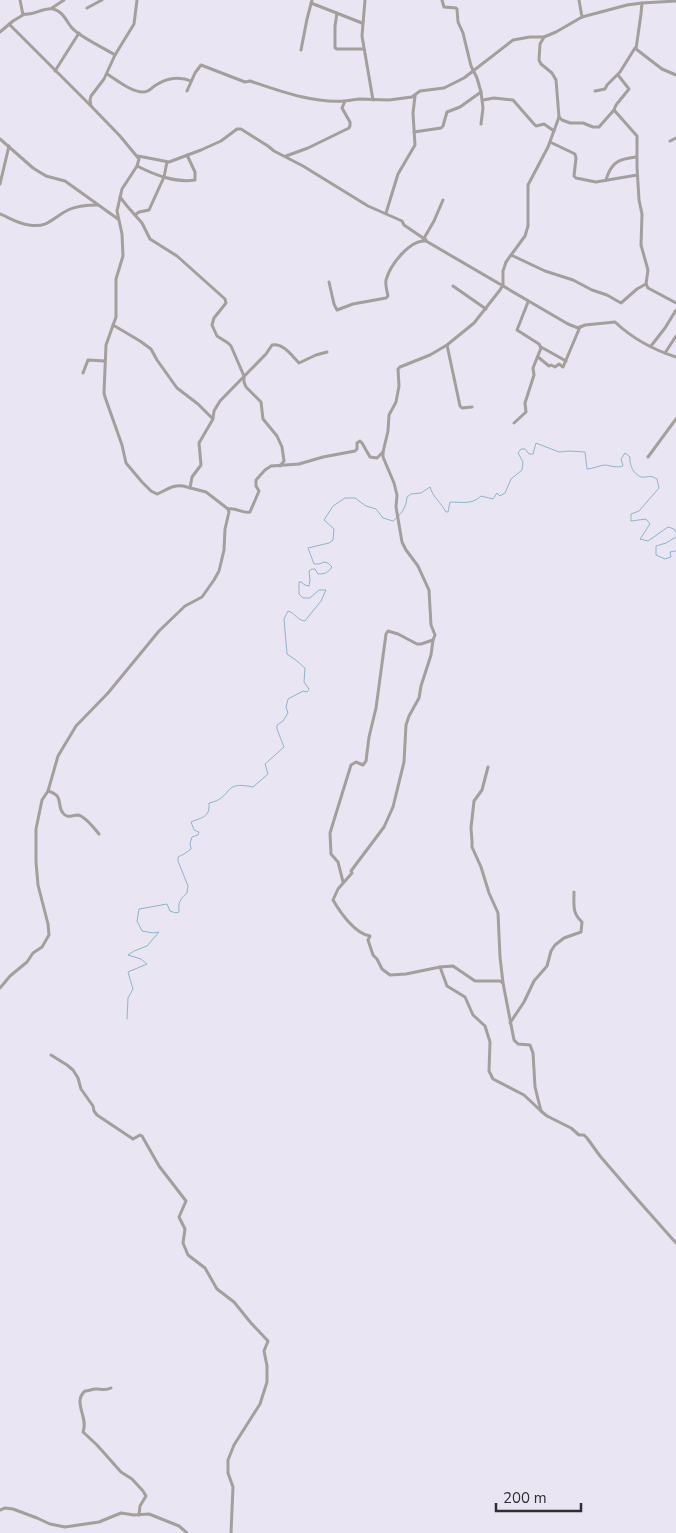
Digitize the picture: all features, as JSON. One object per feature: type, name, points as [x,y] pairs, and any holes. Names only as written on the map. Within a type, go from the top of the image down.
[{"type":"street","points":[[20,0],[23,14]]},
{"type":"street","points":[[0,32],[23,14],[31,14],[52,8],[64,0]]},
{"type":"street","points":[[87,8],[102,0]]},
{"type":"street","points":[[91,106],[91,96],[107,74],[115,54],[134,24],[137,0]]},
{"type":"street","points":[[365,0],[362,22],[364,49],[373,100]]},
{"type":"street","points":[[442,0],[444,7],[457,8],[458,22],[483,100],[481,124]]},
{"type":"street","points":[[579,0],[582,17]]},
{"type":"street","points":[[187,91],[199,67],[203,65],[245,82],[250,81],[298,96],[327,101],[408,98],[415,96],[420,91],[444,88],[473,72],[513,40],[544,37],[582,17],[627,5],[643,2],[676,1]]},
{"type":"street","points":[[301,50],[312,2],[362,22]]},
{"type":"street","points":[[594,91],[604,90],[618,75],[636,48],[643,2]]},
{"type":"street","points":[[52,8],[61,13],[72,28],[115,54]]},
{"type":"street","points":[[337,13],[335,48],[364,49]]},
{"type":"street","points":[[9,24],[138,156],[167,162],[221,141],[239,128],[274,151],[286,156],[368,206],[402,221],[424,240],[568,324],[580,327],[613,322],[635,338],[676,357]]},
{"type":"street","points":[[55,71],[79,33]]},
{"type":"street","points":[[504,983],[500,981],[477,981],[454,966],[440,966],[406,974],[390,975],[384,971],[373,955],[368,940],[370,936],[365,935],[356,928],[342,914],[334,901],[335,894],[352,873],[351,871],[368,847],[384,828],[391,812],[404,762],[406,725],[419,698],[421,686],[432,655],[435,635],[431,619],[430,590],[418,566],[402,542],[394,483],[383,452],[388,432],[388,415],[396,402],[399,386],[398,368],[433,354],[474,323],[498,294],[503,285],[503,271],[511,255],[525,236],[528,220],[528,185],[560,121],[556,80],[539,60],[540,44],[544,37]]},
{"type":"street","points":[[636,48],[662,69],[676,75]]},
{"type":"street","points":[[107,74],[141,92],[150,90],[157,84],[172,79],[184,78],[191,81]]},
{"type":"street","points":[[560,121],[574,124],[583,123],[599,127],[614,110],[616,104],[629,88],[618,75]]},
{"type":"street","points":[[414,132],[440,128],[447,112],[460,107],[481,92]]},
{"type":"street","points":[[386,214],[400,170],[416,143],[413,109],[415,96]]},
{"type":"street","points":[[483,100],[494,98],[513,100],[536,126],[544,124],[554,131]]},
{"type":"street","points":[[286,156],[308,148],[349,128],[350,122],[342,108],[345,101]]},
{"type":"street","points":[[614,110],[636,135],[637,176],[642,214],[641,244],[648,265],[646,284],[648,288],[676,303]]},
{"type":"street","points":[[670,142],[676,138]]},
{"type":"street","points":[[0,139],[33,168],[46,176],[65,181],[119,220]]},
{"type":"street","points":[[550,142],[575,154],[574,176],[576,178],[596,182],[637,176]]},
{"type":"street","points":[[0,184],[9,146]]},
{"type":"street","points":[[137,166],[164,177],[196,180],[195,172],[187,155]]},
{"type":"street","points":[[138,156],[137,166],[122,189],[117,211],[122,234],[123,256],[116,274],[116,317],[106,345],[105,362],[104,397],[122,445],[126,463],[142,482],[157,494],[179,485],[206,492],[228,509],[233,508],[247,513],[250,512],[259,491],[256,486],[257,478],[269,467],[299,464],[322,457],[355,451],[357,443],[360,441],[370,457],[377,458],[383,452]]},
{"type":"street","points":[[606,180],[613,164],[636,157]]},
{"type":"street","points":[[136,216],[139,212],[149,210],[164,177],[167,162]]},
{"type":"street","points":[[120,196],[144,226],[150,239],[177,256],[225,299],[225,304],[214,318],[212,325],[217,336],[231,346],[244,376],[246,387],[261,402],[263,419],[277,436],[282,446],[284,461],[289,465]]},
{"type":"street","points":[[329,282],[337,310],[353,304],[387,298],[386,280],[398,259],[408,248],[424,240],[443,200]]},
{"type":"street","points":[[0,214],[22,224],[37,226],[51,222],[73,208],[99,205]]},
{"type":"street","points":[[511,255],[545,271],[573,280],[607,295],[621,304],[637,289],[646,284]]},
{"type":"street","points":[[453,286],[486,309]]},
{"type":"street","points":[[528,302],[517,330],[566,361]]},
{"type":"street","points":[[651,346],[676,310]]},
{"type":"street","points":[[113,324],[146,344],[177,388],[213,418]]},
{"type":"street","points":[[538,357],[549,366],[554,367],[559,364],[563,366],[580,327]]},
{"type":"street","points":[[665,353],[676,336]]},
{"type":"street","points":[[190,488],[192,477],[201,465],[198,443],[214,420],[214,411],[220,401],[266,354],[270,347],[275,344],[284,348],[300,363],[327,352]]},
{"type":"street","points":[[447,345],[460,406],[462,408],[472,407]]},
{"type":"street","points":[[514,424],[526,412],[525,400],[541,346]]},
{"type":"street","points":[[83,373],[88,360],[105,362]]},
{"type":"street","points":[[648,457],[676,419]]},
{"type":"street","points":[[280,466],[284,461]]},
{"type":"street","points":[[0,988],[10,976],[27,962],[33,953],[42,947],[49,935],[38,884],[36,829],[42,800],[48,791],[58,756],[76,726],[108,693],[159,631],[185,606],[202,597],[214,580],[219,571],[224,550],[224,529],[229,512],[228,509]]},
{"type":"street","points":[[344,883],[338,862],[331,854],[330,833],[352,765],[356,762],[363,765],[366,762],[386,634],[388,631],[397,633],[417,644],[433,640]]},
{"type":"street","points":[[488,767],[482,790],[474,801],[471,828],[472,848],[479,861],[489,893],[498,913],[500,957],[510,1024],[515,1042],[528,1045],[533,1050],[534,1087],[541,1111]]},
{"type":"street","points":[[48,791],[58,797],[61,811],[65,815],[68,817],[82,816],[99,834]]},
{"type":"street","points":[[510,1024],[524,1002],[534,981],[548,966],[551,951],[555,944],[564,938],[581,932],[582,922],[576,916],[574,892]]},
{"type":"street","points":[[440,966],[447,986],[468,1001],[473,1015],[485,1026],[490,1042],[489,1071],[493,1079],[524,1095],[541,1111],[571,1128],[579,1135],[586,1136],[637,1199],[676,1243]]},
{"type":"street","points":[[51,1055],[72,1070],[78,1078],[80,1089],[94,1106],[94,1111],[97,1115],[133,1139],[140,1135],[142,1136],[159,1166],[186,1201],[178,1217],[185,1229],[183,1243],[188,1256],[205,1268],[216,1288],[234,1302],[268,1340],[264,1351],[267,1366],[267,1382],[260,1404],[234,1444],[228,1460],[228,1473],[233,1486],[231,1533]]},
{"type":"street","points":[[112,1388],[104,1390],[93,1389],[84,1391],[81,1394],[79,1403],[85,1425],[84,1432],[121,1472],[132,1479],[145,1493],[146,1496],[138,1512],[139,1515]]},
{"type":"street","points":[[0,1510],[5,1508],[13,1509],[50,1524],[65,1527],[99,1522],[121,1513],[152,1515],[179,1526],[187,1533]]},
{"type":"waterway","points":[[127,1019],[128,998],[133,989],[128,972],[147,964],[141,959],[128,955],[147,946],[159,932],[142,931],[137,921],[139,909],[167,904],[170,911],[179,912],[180,901],[187,893],[188,886],[178,857],[191,849],[192,837],[198,835],[199,832],[194,830],[191,822],[207,814],[209,803],[217,801],[232,788],[243,785],[253,787],[268,774],[265,764],[284,747],[277,725],[283,721],[288,713],[286,707],[288,699],[303,691],[307,692],[309,689],[304,682],[305,668],[287,654],[284,619],[288,611],[305,621],[321,601],[326,590],[319,590],[310,598],[303,598],[299,594],[299,582],[309,586],[309,571],[315,569],[318,574],[322,574],[332,567],[324,562],[314,564],[308,548],[329,543],[333,540],[334,529],[324,520],[333,506],[345,498],[355,498],[366,506],[376,509],[383,518],[393,521],[403,511],[407,497],[411,494],[421,493],[430,487],[446,512],[448,512],[450,502],[470,502],[481,496],[493,499],[497,493],[500,496],[505,493],[511,479],[522,470],[523,462],[518,453],[521,449],[525,449],[529,454],[533,454],[536,443],[559,452],[585,452],[587,469],[605,465],[623,466],[621,459],[625,453],[630,457],[631,466],[636,474],[641,477],[650,476],[657,479],[659,488],[639,511],[631,514],[631,521],[646,519],[650,524],[640,539],[648,541],[668,527],[674,529],[676,533]]},
{"type":"waterway","points":[[676,537],[656,546],[656,555],[665,559],[671,557],[670,552],[676,551]]}]
